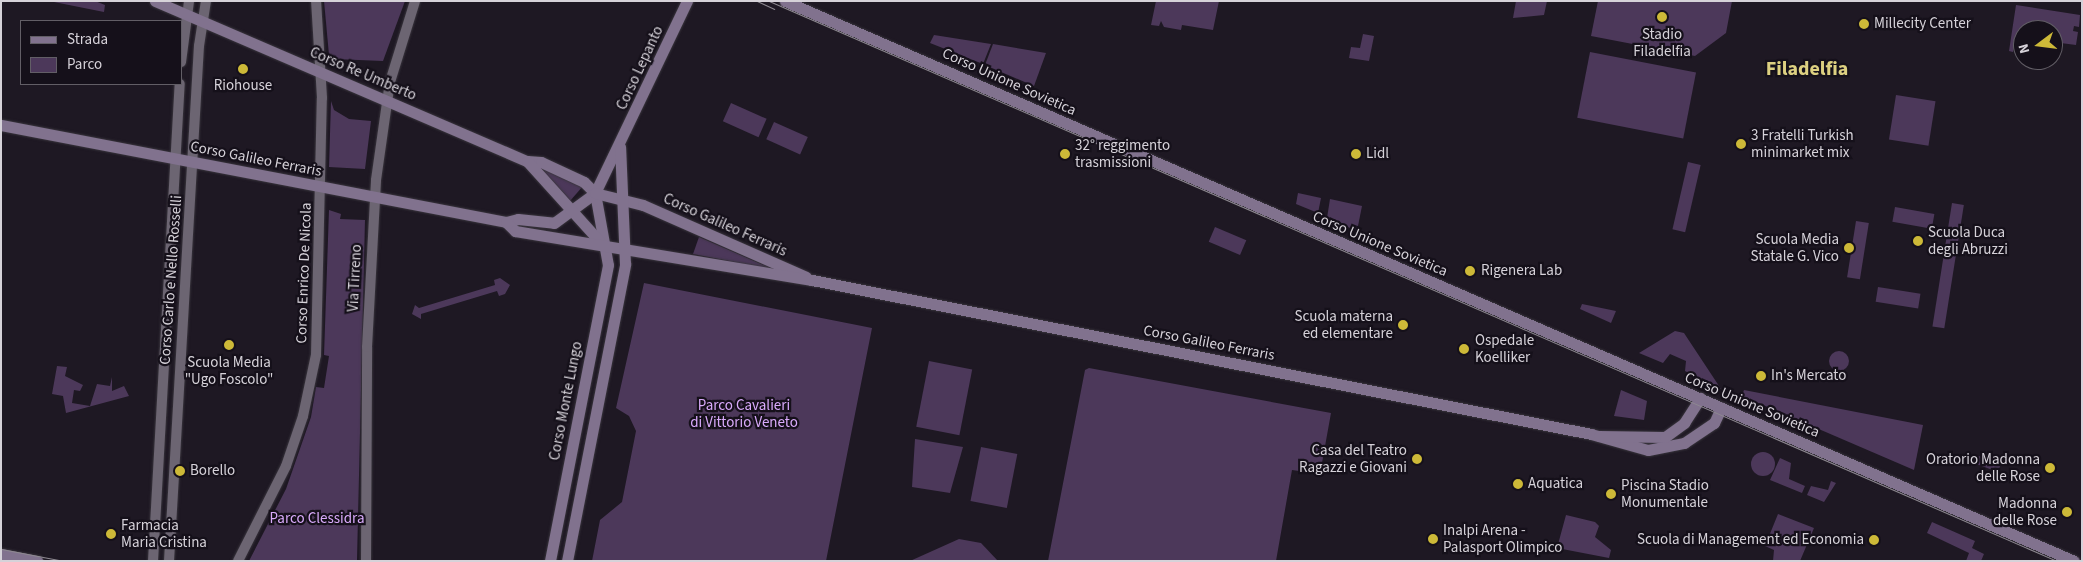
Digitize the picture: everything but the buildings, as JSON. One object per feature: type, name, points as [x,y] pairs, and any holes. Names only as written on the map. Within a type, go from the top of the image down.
[{"type":"main road","name":"Corso Re Umberto","points":[[155,1],[527,162]]},
{"type":"main road","name":"Corso Lepanto","points":[[595,193],[601,174],[620,147],[687,1]]},
{"type":"main road","name":"Corso Unione Sovietica","points":[[785,1],[2074,561]]},
{"type":"main road","name":"Corso Galileo Ferraris","points":[[1,124],[506,222],[515,231],[606,246],[626,247],[786,279],[812,280],[1599,436]]},
{"type":"main road","name":"Corso Lepanto","points":[[620,147],[626,247]]},
{"type":"main road","points":[[506,222],[518,219],[554,223],[574,212],[595,193],[577,178],[541,162],[527,162]]},
{"type":"main road","points":[[527,162],[574,212],[590,234],[606,246]]},
{"type":"main road","name":"Corso Galileo Ferraris","points":[[595,193],[624,199],[812,280]]},
{"type":"main road","name":"Corso Monte Lungo","points":[[550,561],[608,266],[606,246],[595,193]]},
{"type":"main road","points":[[567,561],[626,247]]},
{"type":"main road","points":[[1599,436],[1665,437],[1684,424],[1700,398]]},
{"type":"main road","points":[[1599,436],[1648,450],[1672,448],[1714,423],[1721,408]]},
{"type":"main road","points":[[1,554],[37,561]]},
{"type":"street","points":[[182,53],[188,1]]},
{"type":"street","name":"Corso Carlo e Nello Rosselli","points":[[169,561],[202,22],[206,1]]},
{"type":"street","name":"Corso Enrico De Nicola","points":[[238,561],[274,495],[310,387],[320,309],[321,73],[316,1]]},
{"type":"street","name":"Via Tirreno","points":[[366,561],[367,347],[376,180],[386,100],[415,1]]},
{"type":"street","name":"Corso Carlo e Nello Rosselli","points":[[153,561],[180,85]]},
{"type":"green space","points":[[49,1],[95,1],[105,5],[104,12]]},
{"type":"green space","points":[[324,1],[405,1],[383,61],[334,59],[329,55]]},
{"type":"green space","points":[[1156,1],[1219,1],[1213,30],[1182,25],[1181,30],[1164,27],[1161,21],[1159,26],[1151,25]]},
{"type":"green space","points":[[1516,1],[1547,1],[1544,15],[1513,18]]},
{"type":"green space","name":"Stadio Filadelfia","points":[[1598,1],[1732,1],[1726,33],[1695,56],[1591,36]]},
{"type":"green space","points":[[2016,5],[2080,15],[2079,27],[2074,26],[2073,31],[2078,32],[2076,45],[2063,43],[2063,20],[2014,20]]},
{"type":"green space","points":[[2013,25],[2013,52],[2009,51]]},
{"type":"green space","points":[[1363,34],[1374,36],[1369,61],[1349,58],[1351,47],[1360,48]]},
{"type":"green space","points":[[934,35],[991,44],[983,64],[930,43]]},
{"type":"green space","points":[[993,44],[1046,53],[1034,86],[985,65]]},
{"type":"green space","points":[[1590,52],[1696,73],[1683,138],[1577,118]]},
{"type":"green space","points":[[1896,95],[1936,101],[1928,146],[1889,139]]},
{"type":"green space","points":[[331,101],[334,110],[349,119],[371,121],[365,169],[329,167]]},
{"type":"green space","points":[[731,103],[767,119],[758,137],[723,121]]},
{"type":"green space","points":[[774,122],[808,137],[800,154],[766,139]]},
{"type":"green space","points":[[1688,162],[1701,165],[1685,232],[1672,229]]},
{"type":"green space","points":[[536,165],[583,186],[570,201]]},
{"type":"green space","points":[[1298,193],[1321,198],[1318,213],[1296,204]]},
{"type":"green space","points":[[1330,199],[1362,206],[1357,231],[1327,218]]},
{"type":"green space","points":[[1952,203],[1964,205],[1944,328],[1932,326]]},
{"type":"green space","points":[[1895,207],[1934,214],[1932,229],[1892,222]]},
{"type":"green space","name":"Parco Clessidra","points":[[329,210],[341,214],[340,219],[365,220],[357,561],[249,561],[286,489],[311,417],[316,387],[324,388],[329,356],[324,355]]},
{"type":"green space","points":[[1856,221],[1869,223],[1860,279],[1847,277]]},
{"type":"green space","points":[[1215,227],[1246,240],[1240,255],[1209,242]]},
{"type":"green space","points":[[699,237],[775,270],[693,254]]},
{"type":"green space","points":[[500,278],[510,285],[505,294],[499,296],[497,291],[421,314],[421,319],[412,314],[415,305],[419,308],[495,285],[494,280]]},
{"type":"green space","name":"Parco Cavalieri di Vittorio Veneto","points":[[644,283],[872,328],[826,561],[592,561],[600,520],[622,502],[636,431],[629,416],[616,408]]},
{"type":"green space","points":[[1878,287],[1920,294],[1918,309],[1876,302]]},
{"type":"green space","points":[[1582,304],[1616,311],[1611,323],[1580,309]]},
{"type":"green space","points":[[1675,331],[1684,333],[1721,389],[1685,371],[1686,361],[1670,354],[1663,363],[1639,353]]},
{"type":"green space","points":[[1839,351],[1846,354],[1849,361],[1846,368],[1839,371],[1832,368],[1829,361],[1832,354]]},
{"type":"green space","points":[[929,361],[972,369],[959,435],[916,427]]},
{"type":"green space","points":[[57,366],[67,367],[65,376],[83,385],[80,391],[74,390],[72,403],[90,406],[97,384],[110,386],[112,377],[112,391],[124,386],[129,396],[66,413],[63,396],[52,394]]},
{"type":"green space","points":[[1089,368],[1331,413],[1320,474],[1292,470],[1276,561],[1048,561],[1085,370]]},
{"type":"green space","points":[[1621,390],[1647,401],[1644,420],[1614,416]]},
{"type":"green space","points":[[1744,390],[1923,425],[1914,470],[1742,396]]},
{"type":"green space","points":[[915,439],[963,447],[950,493],[912,487]]},
{"type":"green space","points":[[981,447],[1017,454],[1007,508],[971,501]]},
{"type":"green space","points":[[1763,452],[1771,456],[1775,464],[1771,472],[1763,476],[1755,472],[1751,464],[1755,456]]},
{"type":"green space","points":[[1973,455],[2002,461],[1998,472],[1971,462]]},
{"type":"green space","points":[[1780,458],[1791,463],[1789,479],[1805,486],[1802,493],[1770,480]]},
{"type":"green space","points":[[1831,481],[1836,483],[1824,502],[1807,495],[1811,486],[1828,490]]},
{"type":"green space","points":[[1778,514],[1814,528],[1800,561],[1773,561],[1774,550],[1765,546]]},
{"type":"green space","points":[[1566,515],[1595,522],[1599,526],[1595,537],[1611,550],[1609,558],[1557,548]]},
{"type":"green space","points":[[1932,522],[1975,541],[1972,548],[1984,554],[1981,561],[1966,561],[1969,553],[1927,533]]},
{"type":"green space","points":[[959,539],[981,543],[998,561],[910,561]]},
{"type":"tram line","points":[[757,1],[774,9]]},
{"type":"tram line","points":[[769,1],[2057,561]]},
{"type":"tram line","points":[[1,549],[64,561]]},
{"type":"tram line","points":[[1,560],[6,561]]},
{"type":"place","name":"Stadio Filadelfia","points":[[1662,17]]},
{"type":"place","name":"Millecity Center","points":[[1864,24]]},
{"type":"place","name":"Riohouse","points":[[243,69]]},
{"type":"place","name":"3 Fratelli Turkish minimarket mix","points":[[1741,144]]},
{"type":"place","name":"32° reggimento trasmissioni","points":[[1065,154]]},
{"type":"place","name":"Lidl","points":[[1356,154]]},
{"type":"place","name":"Scuola Duca degli Abruzzi","points":[[1918,241]]},
{"type":"place","name":"Scuola Media Statale G. Vico","points":[[1849,248]]},
{"type":"place","name":"Rigenera Lab","points":[[1470,271]]},
{"type":"place","name":"Scuola materna ed elementare","points":[[1403,325]]},
{"type":"place","name":"Scuola Media \"Ugo Foscolo\"","points":[[229,345]]},
{"type":"place","name":"Ospedale Koelliker","points":[[1464,349]]},
{"type":"place","name":"In's Mercato","points":[[1761,376]]},
{"type":"place","name":"Casa del Teatro Ragazzi e Giovani","points":[[1417,459]]},
{"type":"place","name":"Oratorio Madonna delle Rose","points":[[2050,468]]},
{"type":"place","name":"Borello","points":[[180,471]]},
{"type":"place","name":"Aquatica","points":[[1518,484]]},
{"type":"place","name":"Piscina Stadio Monumentale","points":[[1611,494]]},
{"type":"place","name":"Madonna delle Rose","points":[[2067,512]]},
{"type":"place","name":"Farmacia Maria Cristina","points":[[111,534]]},
{"type":"place","name":"Inalpi Arena - Palasport Olimpico","points":[[1433,539]]},
{"type":"place","name":"Scuola di Management ed Economia","points":[[1874,540]]},
{"type":"district","name":"Filadelfia","points":[[1807,69]]}]
